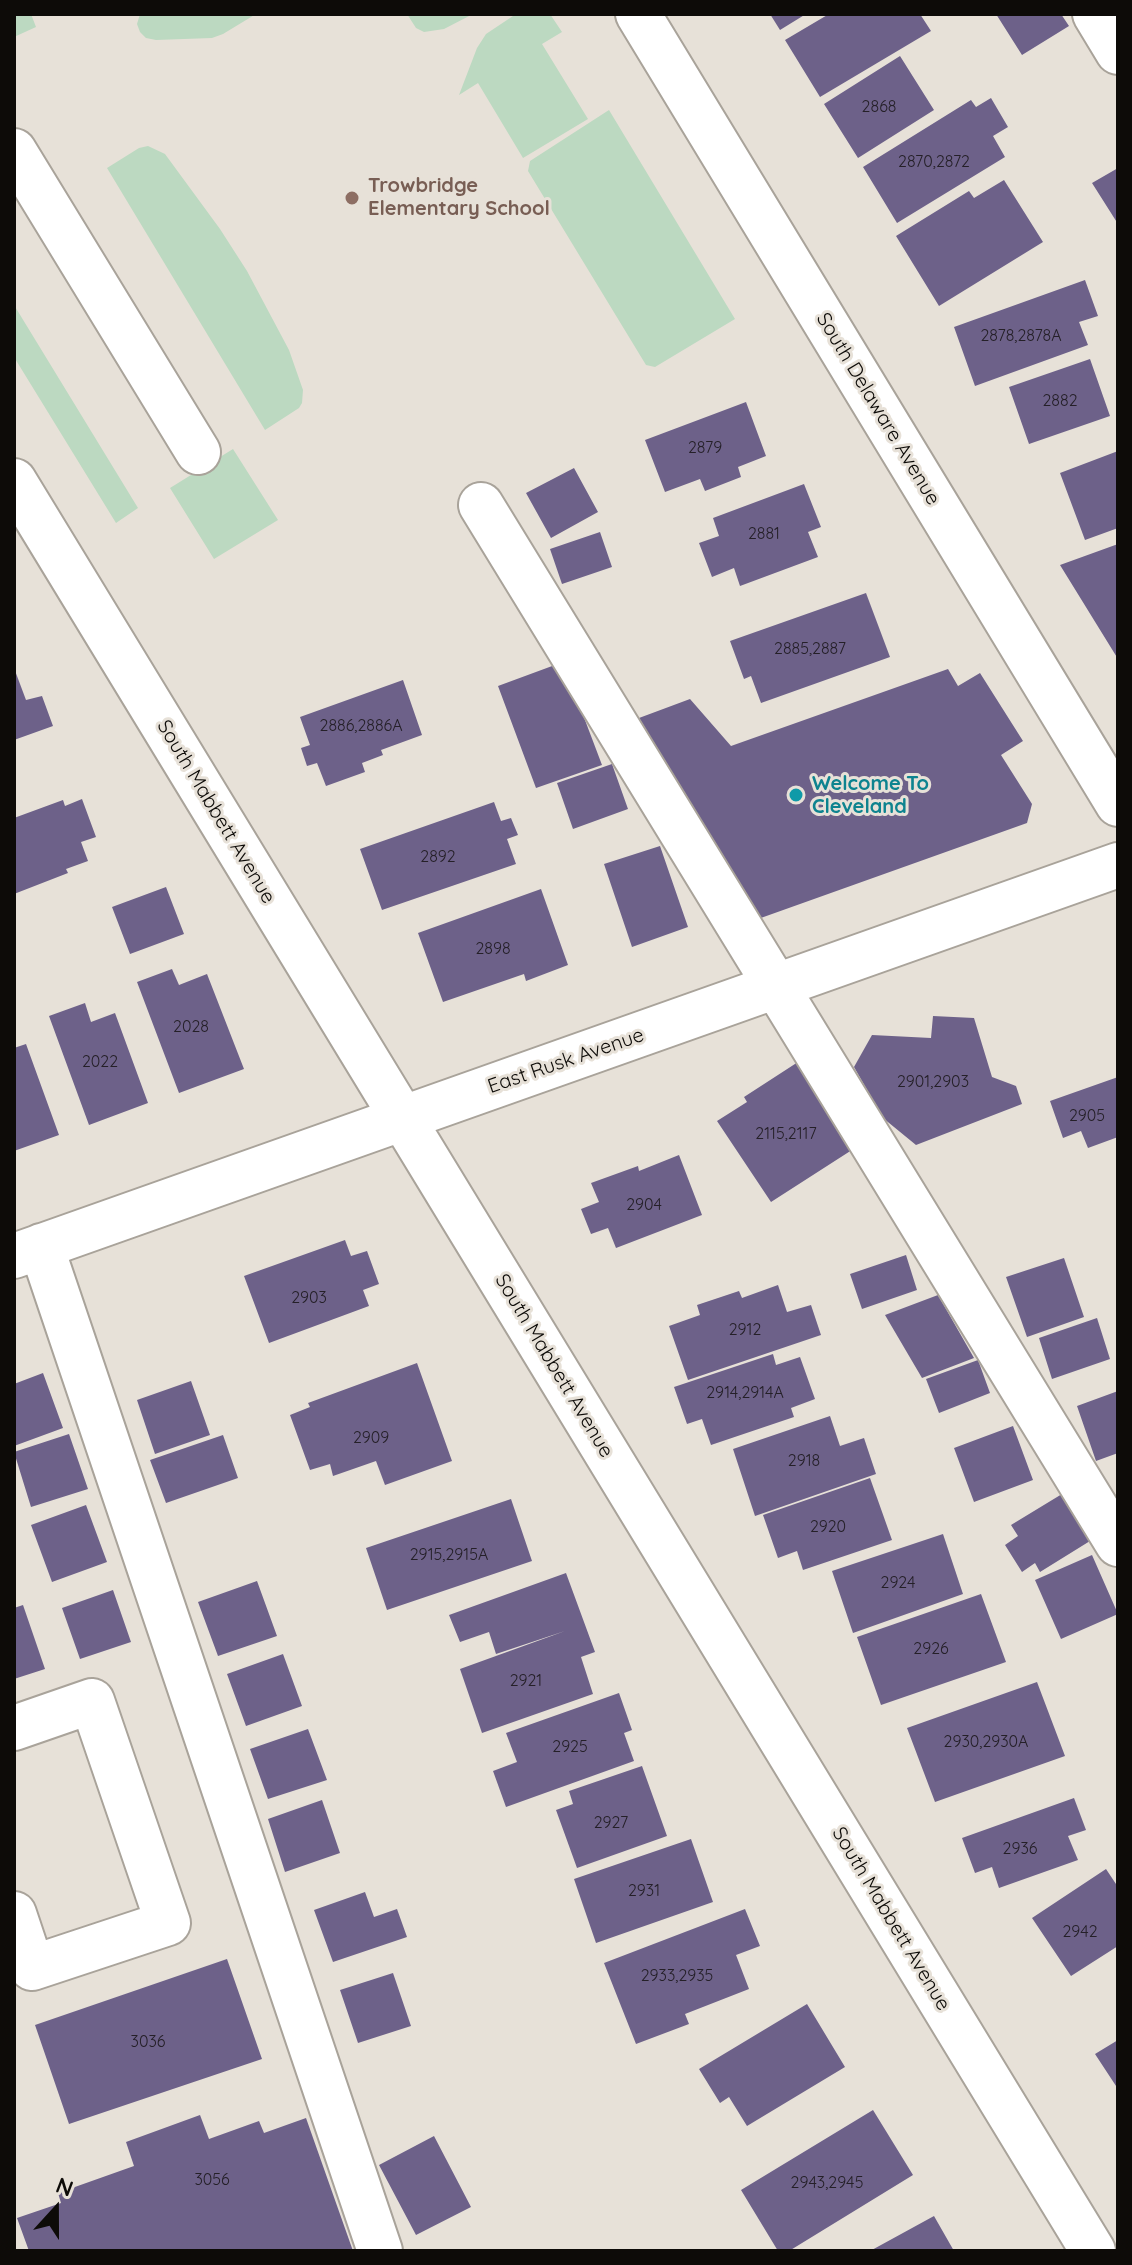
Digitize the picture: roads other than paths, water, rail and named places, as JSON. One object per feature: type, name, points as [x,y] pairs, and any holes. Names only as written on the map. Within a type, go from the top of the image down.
[{"type":"street","name":"South Delaware Avenue","points":[[638,14],[1118,804]]},
{"type":"street","points":[[1095,14],[1118,52]]},
{"type":"street","points":[[14,151],[198,452]]},
{"type":"street","name":"South Mabbett Avenue","points":[[14,481],[1093,2251]]},
{"type":"street","points":[[481,505],[1118,1544]]},
{"type":"street","name":"East Rusk Avenue","points":[[28,1251],[1118,865]]},
{"type":"street","points":[[28,1251],[380,2251]]},
{"type":"street","points":[[14,1728],[92,1701],[168,1923],[32,1968],[22,1961],[14,1914]]},
{"type":"place","name":"Trowbridge Elementary School","points":[[352,198]]},
{"type":"place","name":"Welcome To Cleveland","points":[[796,795]]}]
